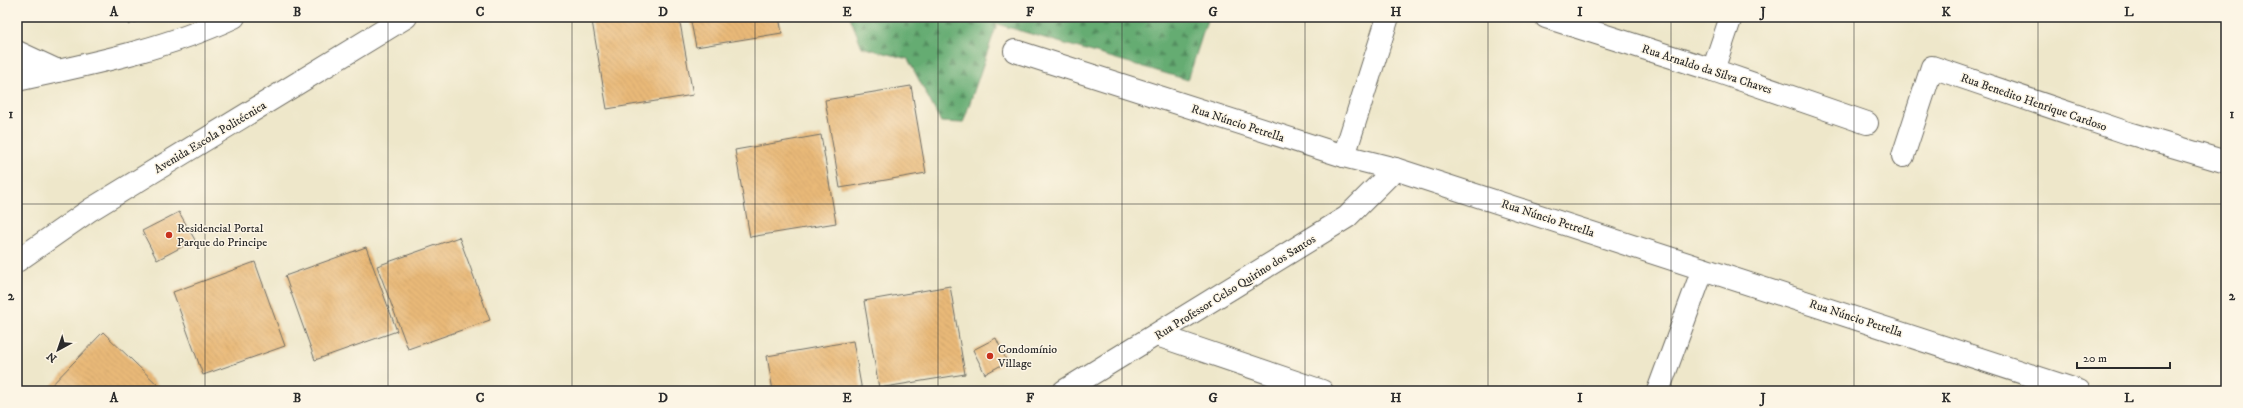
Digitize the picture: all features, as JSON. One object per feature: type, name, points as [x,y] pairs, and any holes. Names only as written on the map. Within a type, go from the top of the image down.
[{"type":"main road","points":[[17,80],[142,51],[202,32],[234,17]]},
{"type":"main road","name":"Avenida Escola Politécnica","points":[[17,261],[90,210],[406,17]]},
{"type":"main road","points":[[1344,156],[1388,17]]},
{"type":"main road","name":"Rua Arnaldo da Silva Chaves","points":[[1546,17],[1713,70],[1867,123]]},
{"type":"main road","points":[[1713,70],[1731,17]]},
{"type":"main road","name":"Rua Núncio Petrella","points":[[1015,51],[1344,156],[1395,169],[2079,391]]},
{"type":"main road","points":[[17,52],[58,71]]},
{"type":"main road","name":"Rua Benedito Henrique Cardoso","points":[[1903,156],[1932,67],[2128,133],[2226,162]]},
{"type":"main road","name":"Rua Professor Celso Quirino dos Santos","points":[[1064,391],[1347,217],[1395,169]]},
{"type":"main road","points":[[1658,391],[1703,269]]},
{"type":"main road","points":[[1157,335],[1322,391]]},
{"type":"green space","points":[[850,17],[1208,17],[1188,80],[997,24],[963,123],[941,122],[908,59],[862,47]]},
{"type":"building","points":[[617,17],[679,17],[693,95],[607,109],[592,21]]},
{"type":"building","points":[[690,17],[779,17],[782,33],[696,47]]},
{"type":"building","points":[[911,86],[926,173],[840,188],[825,100]]},
{"type":"building","points":[[821,135],[836,223],[750,237],[735,150]]},
{"type":"building","name":"Residencial Portal Parque do Principe","points":[[179,212],[195,240],[157,260],[142,231]]},
{"type":"building","points":[[459,237],[490,320],[408,349],[377,266]]},
{"type":"building","points":[[366,247],[397,331],[315,360],[285,276]]},
{"type":"building","points":[[255,262],[285,346],[203,375],[173,292]]},
{"type":"building","points":[[950,286],[965,374],[879,388],[864,301]]},
{"type":"building","points":[[103,332],[164,391],[46,391]]},
{"type":"building","name":"Condomínio Village","points":[[996,338],[1007,362],[985,374],[973,350]]},
{"type":"building","points":[[853,341],[862,391],[773,391],[767,356]]},
{"type":"place","name":"Residencial Portal Parque do Principe","points":[[169,235]]},
{"type":"place","name":"Condomínio Village","points":[[990,356]]}]
